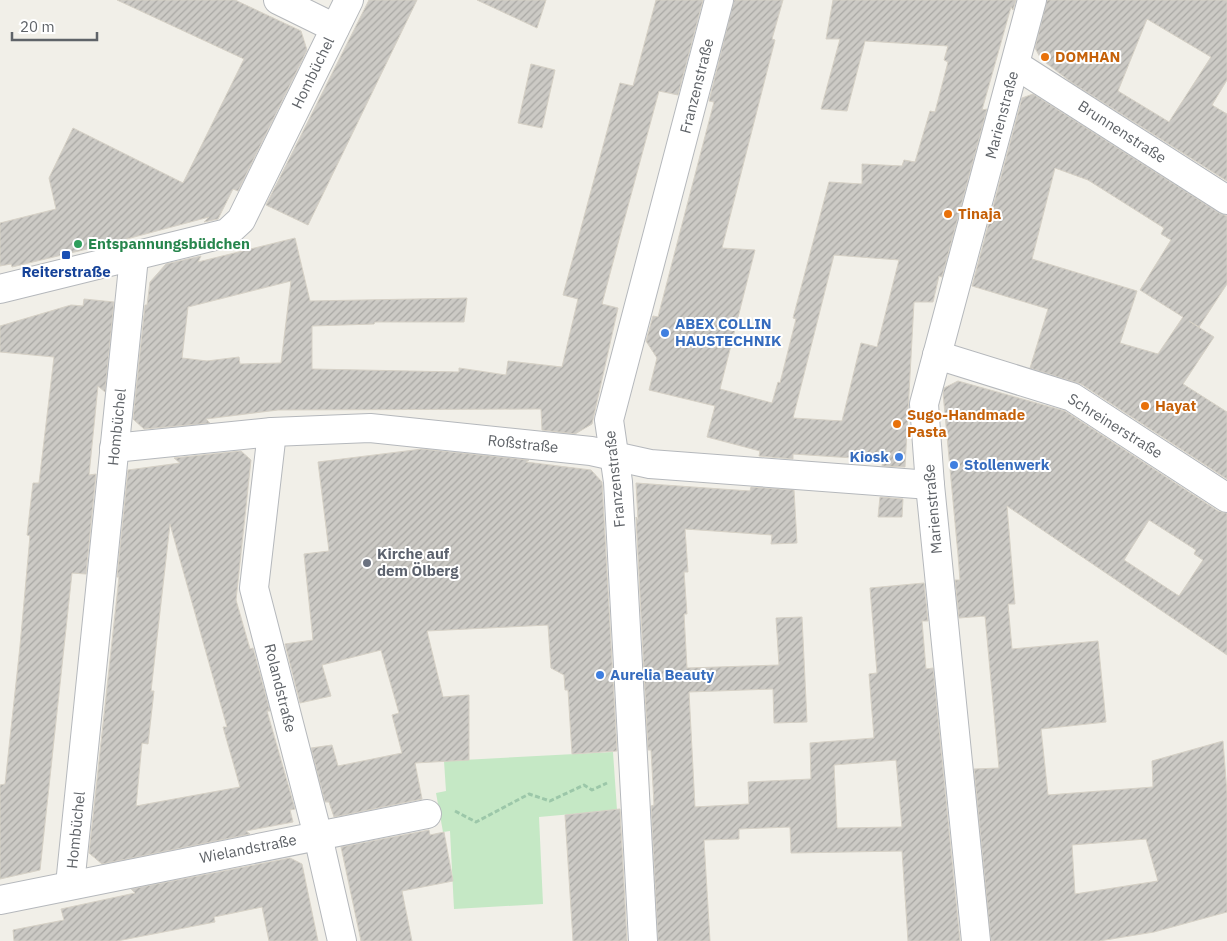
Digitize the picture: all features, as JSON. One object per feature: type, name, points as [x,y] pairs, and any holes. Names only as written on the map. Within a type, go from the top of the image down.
[{"type":"street","points":[[278,0],[335,28]]},
{"type":"street","name":"Hombüchel","points":[[0,900],[70,884],[134,257],[227,233],[241,220],[349,0]]},
{"type":"street","name":"Franzenstraße","points":[[643,941],[618,482],[609,420],[719,0]]},
{"type":"street","name":"Marienstraße","points":[[976,941],[930,485],[924,404],[1032,0]]},
{"type":"street","name":"Brunnenstraße","points":[[1016,65],[1227,200]]},
{"type":"street","points":[[0,289],[134,257]]},
{"type":"street","name":"Schreinerstraße","points":[[937,355],[1072,397],[1227,498]]},
{"type":"street","name":"Roßstraße","points":[[114,448],[272,432],[370,428],[591,451],[650,464],[930,485]]},
{"type":"street","name":"Rolandstraße","points":[[272,432],[254,588],[318,836],[342,941]]},
{"type":"street","name":"Wielandstraße","points":[[70,884],[426,814]]},
{"type":"path","points":[[426,814],[433,799],[476,822],[529,794],[550,801],[584,784],[592,790],[610,782],[634,780]]},
{"type":"green space","points":[[613,752],[617,810],[539,817],[543,904],[454,909],[450,831],[443,832],[436,793],[446,791],[444,761]]},
{"type":"building","points":[[117,0],[235,0],[301,31],[307,50],[238,191],[233,189],[218,219],[204,222],[209,217],[12,267],[11,264],[0,266],[0,223],[56,209],[49,178],[73,128],[183,183],[244,59]]},
{"type":"building","points":[[369,0],[417,0],[308,225],[266,205]]},
{"type":"building","points":[[477,0],[546,0],[537,28]]},
{"type":"building","points":[[656,0],[703,0],[678,95],[659,91],[602,304],[618,308],[592,424],[575,434],[542,430],[541,409],[278,410],[206,419],[210,423],[144,429],[133,419],[145,305],[147,305],[150,282],[166,264],[201,256],[198,262],[295,238],[310,301],[467,298],[464,322],[375,322],[374,324],[312,326],[312,369],[459,372],[459,368],[506,375],[508,361],[562,367],[578,299],[563,295],[620,83],[633,86]],"holes":[[[291,281],[281,363],[240,364],[239,357],[207,361],[182,358],[188,307]]]},
{"type":"building","points":[[734,0],[783,0],[772,39],[775,40],[722,248],[755,250],[720,389],[772,403],[778,382],[780,383],[796,319],[793,318],[829,182],[862,184],[862,164],[902,166],[904,160],[915,162],[930,111],[935,112],[948,62],[944,60],[948,46],[865,41],[847,111],[821,109],[840,39],[826,39],[833,0],[1016,0],[1013,10],[1011,7],[982,110],[987,109],[942,277],[939,276],[933,302],[914,302],[905,467],[882,466],[883,460],[793,454],[793,459],[759,456],[760,451],[707,437],[715,406],[649,390],[657,358],[646,341],[653,316],[658,317],[714,102],[709,101]],"holes":[[[834,255],[899,260],[877,347],[861,343],[842,421],[793,418]]]},
{"type":"building","points":[[1047,0],[1227,0],[1227,80],[1212,105],[1227,114],[1227,181],[1071,82],[1041,59],[1035,48]],"holes":[[[1147,19],[1211,57],[1169,122],[1118,91]]]},
{"type":"building","points":[[531,64],[555,70],[542,128],[518,123]]},
{"type":"building","points":[[1033,94],[1219,213],[1227,216],[1227,284],[1199,327],[1189,321],[1214,337],[1183,384],[1227,412],[1227,479],[1081,384],[1030,368],[1048,309],[972,286],[1022,98]],"holes":[[[1055,168],[1088,180],[1164,228],[1161,234],[1171,240],[1140,290],[1183,317],[1158,354],[1120,343],[1137,291],[1032,259]]]},
{"type":"building","points":[[84,299],[114,302],[105,392],[98,386],[89,475],[96,474],[86,574],[72,573],[40,870],[0,879],[0,785],[5,784],[20,646],[30,536],[27,535],[33,483],[39,483],[54,357],[0,352],[0,326],[71,305],[83,306]]},
{"type":"building","points":[[958,381],[1065,411],[1218,511],[1227,513],[1227,655],[1007,506],[1015,604],[1008,604],[1012,649],[1098,641],[1106,722],[1041,729],[1048,795],[1153,787],[1152,761],[1223,741],[1227,793],[1227,912],[1154,932],[1099,941],[991,941],[974,769],[999,768],[985,616],[959,618],[955,580],[960,580],[944,388]],"holes":[[[1149,520],[1196,550],[1194,554],[1203,560],[1179,596],[1124,560]],[[1146,839],[1158,881],[1075,894],[1072,845]]]},
{"type":"building","points":[[422,449],[529,460],[526,462],[591,470],[602,482],[617,751],[572,754],[568,690],[565,690],[564,675],[551,668],[548,625],[427,631],[443,697],[469,695],[469,760],[415,763],[422,799],[334,817],[329,802],[325,802],[311,748],[332,745],[338,766],[402,753],[392,715],[399,713],[381,650],[322,665],[331,696],[300,703],[285,644],[313,640],[304,554],[329,551],[318,462]]},
{"type":"building","points":[[241,451],[251,460],[236,600],[250,649],[253,648],[270,711],[267,711],[295,809],[290,810],[293,822],[246,831],[250,834],[102,864],[89,853],[119,577],[117,577],[128,470],[180,463],[174,458]],"holes":[[[170,524],[227,727],[223,727],[240,787],[136,806],[142,743],[148,744],[154,691],[151,691]]]},
{"type":"building","points":[[636,483],[750,491],[751,487],[794,490],[797,543],[771,544],[772,535],[685,529],[688,572],[684,572],[687,614],[684,614],[687,668],[779,665],[776,618],[802,617],[807,722],[774,723],[773,689],[689,692],[695,807],[749,804],[748,782],[811,779],[810,743],[874,738],[869,674],[877,673],[870,588],[924,583],[928,621],[922,621],[926,669],[933,668],[960,941],[908,941],[902,851],[791,853],[790,827],[739,829],[739,839],[704,840],[710,941],[658,941],[651,806],[654,805],[651,750],[648,750],[636,517],[638,520]],"holes":[[[896,760],[902,827],[837,828],[834,765]]]},
{"type":"building","points":[[880,497],[903,499],[902,517],[878,517]]},
{"type":"building","points":[[620,809],[627,941],[573,941],[565,815]]},
{"type":"building","points":[[429,830],[430,835],[444,832],[453,881],[402,891],[412,941],[361,941],[341,847]]},
{"type":"building","points":[[290,858],[302,864],[318,941],[269,941],[262,907],[214,917],[215,922],[117,941],[14,941],[13,930],[64,920],[61,909],[135,893],[131,889]]},
{"type":"place","name":"DOMHAN","points":[[1045,57]]},
{"type":"place","name":"Tinaja","points":[[948,214]]},
{"type":"place","name":"Entspannungsbüdchen","points":[[78,244]]},
{"type":"place","name":"Reiterstraße","points":[[66,255]]},
{"type":"place","name":"ABEX COLLIN HAUSTECHNIK","points":[[665,333]]},
{"type":"place","name":"Hayat","points":[[1145,406]]},
{"type":"place","name":"Sugo-Handmade Pasta","points":[[897,424]]},
{"type":"place","name":"Kiosk","points":[[899,457]]},
{"type":"place","name":"Stollenwerk","points":[[954,465]]},
{"type":"place","name":"Kirche auf dem Ölberg","points":[[367,563]]},
{"type":"place","name":"Aurelia Beauty","points":[[600,675]]}]
